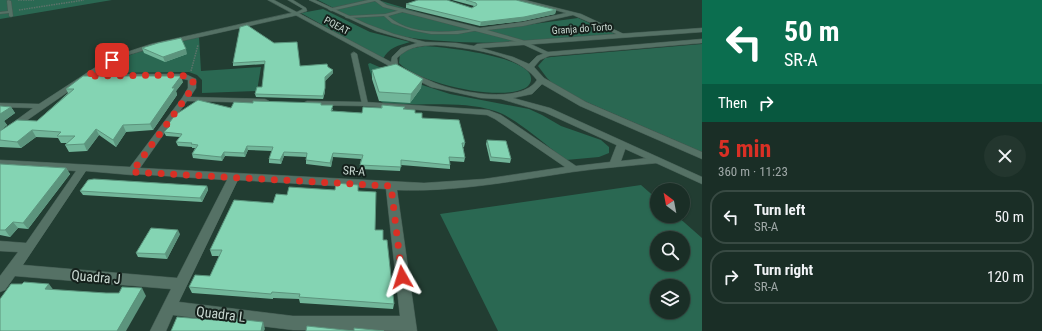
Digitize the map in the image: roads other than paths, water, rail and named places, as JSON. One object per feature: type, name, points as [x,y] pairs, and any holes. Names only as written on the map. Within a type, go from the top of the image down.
[{"type":"street","name":"PQEAT","points":[[270,0],[395,67],[434,85],[481,96],[501,97]]},
{"type":"street","name":"PQEAT","points":[[311,0],[387,34],[430,43]]},
{"type":"street","points":[[331,9],[376,0],[385,6],[477,30],[522,38],[548,54]]},
{"type":"street","points":[[519,0],[573,13],[625,36]]},
{"type":"street","points":[[477,30],[523,24],[573,13]]},
{"type":"street","points":[[0,136],[41,106],[112,60],[134,51],[296,14]]},
{"type":"street","points":[[522,38],[523,24]]},
{"type":"street","name":"Granja do Torto","points":[[463,46],[522,38],[625,36],[702,30]]},
{"type":"street","name":"Granja do Torto","points":[[530,67],[534,61],[548,54],[702,41]]},
{"type":"street","points":[[395,67],[394,58],[399,51],[415,45],[430,43],[463,46],[508,58],[530,67],[541,80],[583,104],[702,156]]},
{"type":"street","points":[[87,76],[175,75],[190,77],[193,85],[185,99],[132,172]]},
{"type":"street","points":[[501,97],[524,94],[532,91],[537,87],[541,80]]},
{"type":"street","points":[[501,97],[547,110],[702,181]]},
{"type":"street","points":[[185,99],[271,101]]},
{"type":"street","points":[[295,102],[365,104],[488,113],[498,117],[574,169]]},
{"type":"street","points":[[0,104],[41,106]]},
{"type":"street","points":[[614,164],[622,144]]},
{"type":"street","name":"SR-A","points":[[0,163],[132,172],[234,176],[391,186],[430,186],[484,183],[574,169],[657,160]]},
{"type":"street","points":[[0,286],[29,248],[82,169]]},
{"type":"street","points":[[158,331],[171,308],[180,284],[234,176]]},
{"type":"street","points":[[391,186],[408,327]]},
{"type":"street","points":[[0,246],[29,248]]},
{"type":"street","name":"Quadra J","points":[[12,270],[180,284]]},
{"type":"street","name":"Quadra L","points":[[171,308],[292,327],[408,327]]},
{"type":"lane","points":[[290,0],[306,8],[305,11],[296,14]]},
{"type":"lane","points":[[0,13],[10,14],[8,1]]},
{"type":"lane","points":[[347,17],[385,15],[405,10]]},
{"type":"lane","points":[[385,15],[395,22],[423,33],[444,34],[477,30]]},
{"type":"lane","points":[[354,54],[365,104]]}]
